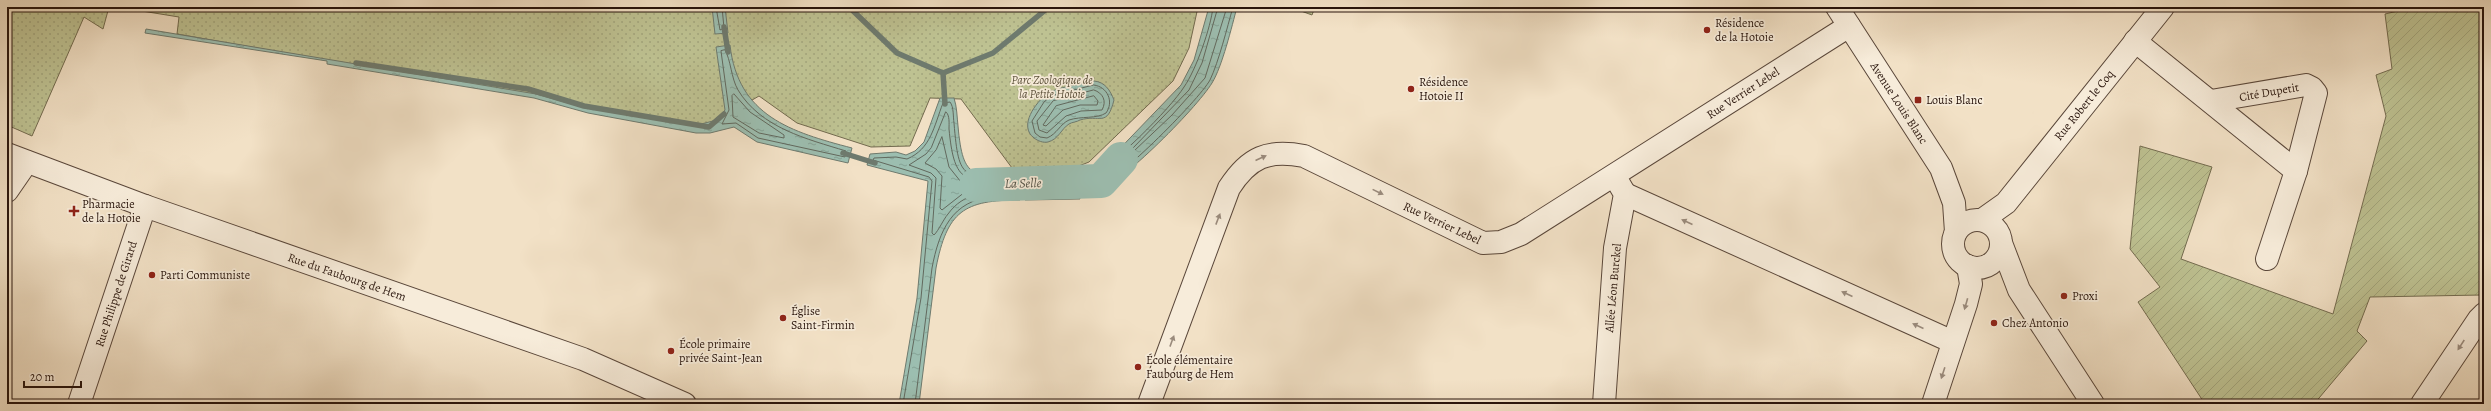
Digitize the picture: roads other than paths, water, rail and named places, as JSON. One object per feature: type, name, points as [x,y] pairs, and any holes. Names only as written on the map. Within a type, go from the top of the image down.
[{"type":"street","name":"Avenue Louis Blanc","points":[[1837,7],[1941,168],[1954,202],[1982,229],[2019,290],[2093,404]]},
{"type":"street","name":"Rue Robert le Coq","points":[[1982,229],[2006,203],[2163,7]]},
{"type":"street","name":"Rue Verrier Lebel","points":[[1149,404],[1229,188],[1244,168],[1258,158],[1275,152],[1304,156],[1483,243],[1501,242],[1521,234],[1620,185],[1849,26]]},
{"type":"street","name":"Cité Dupetit","points":[[2135,41],[2296,170]]},
{"type":"street","name":"Cité Dupetit","points":[[2211,101],[2306,85],[2312,88],[2316,93],[2296,170],[2267,259]]},
{"type":"street","name":"Rue du Faubourg de Hem","points":[[7,154],[145,206],[584,359],[685,404]]},
{"type":"street","points":[[7,191],[27,162]]},
{"type":"street","points":[[1620,185],[1953,342]]},
{"type":"street","name":"Allée Léon Burckel","points":[[1604,404],[1620,185]]},
{"type":"street","name":"Rue Philippe de Girard","points":[[79,404],[145,206]]},
{"type":"street","name":"Avenue Louis Blanc","points":[[1982,229],[1953,241],[1954,252],[1959,260],[2007,280],[2019,290]]},
{"type":"street","points":[[1933,404],[1976,266],[1996,258],[1982,229]]},
{"type":"street","points":[[2422,404],[2478,319],[2484,314]]},
{"type":"water","points":[[712,7],[725,7],[728,33],[715,34]]},
{"type":"water","points":[[1209,7],[1237,7],[1223,57],[1212,83],[1190,111],[1154,148],[1116,181],[1100,192],[1087,197],[1082,175],[1092,172],[1106,163],[1181,85],[1194,60]]},
{"type":"water","points":[[146,29],[536,94],[586,108],[697,125],[717,120],[725,110],[716,47],[730,45],[735,69],[744,89],[756,105],[771,117],[789,127],[808,135],[852,148],[848,163],[757,142],[734,127],[710,133],[696,133],[588,113],[534,98],[327,64],[327,61],[145,33]]},
{"type":"water","points":[[1094,81],[1107,87],[1111,93],[1114,100],[1109,114],[1102,118],[1080,120],[1070,123],[1052,141],[1042,142],[1034,138],[1028,127],[1030,114],[1047,94],[1063,88]]},
{"type":"water","points":[[940,98],[954,98],[960,144],[963,157],[968,166],[974,172],[982,175],[1023,176],[1020,200],[985,203],[972,206],[961,213],[953,221],[946,233],[940,249],[936,268],[919,404],[899,404],[917,298],[928,181],[867,165],[870,154],[896,152],[906,155],[915,151],[924,142]]},
{"type":"water","points":[[1028,175],[1075,177],[1080,199],[1025,200]]},
{"type":"waterway","points":[[849,7],[897,53],[943,73],[945,104]]},
{"type":"waterway","points":[[943,73],[993,53],[1049,7]]},
{"type":"waterway","points":[[724,27],[728,52]]},
{"type":"waterway","points":[[356,63],[528,89],[584,106],[709,127],[724,114]]},
{"type":"waterway","points":[[843,153],[875,163]]},
{"type":"waterway","name":"La Selle","points":[[976,185],[1101,181],[1121,159]]},
{"type":"place","name":"Résidence de la Hotoie","points":[[1707,30]]},
{"type":"place","name":"Résidence Hotoie II","points":[[1411,89]]},
{"type":"place","name":"Louis Blanc","points":[[1918,100]]},
{"type":"place","name":"Pharmacie de la Hotoie","points":[[74,211]]},
{"type":"place","name":"Parti Communiste","points":[[152,275]]},
{"type":"place","name":"Proxi","points":[[2064,296]]},
{"type":"place","name":"Église Saint-Firmin","points":[[783,318]]},
{"type":"place","name":"Chez Antonio","points":[[1994,323]]},
{"type":"place","name":"École primaire privée Saint-Jean","points":[[671,351]]},
{"type":"place","name":"École élémentaire Faubourg de Hem","points":[[1138,367]]},
{"type":"park label","name":"Parc Zoologique de la Petite Hotoie","points":[[1052,87]]}]
